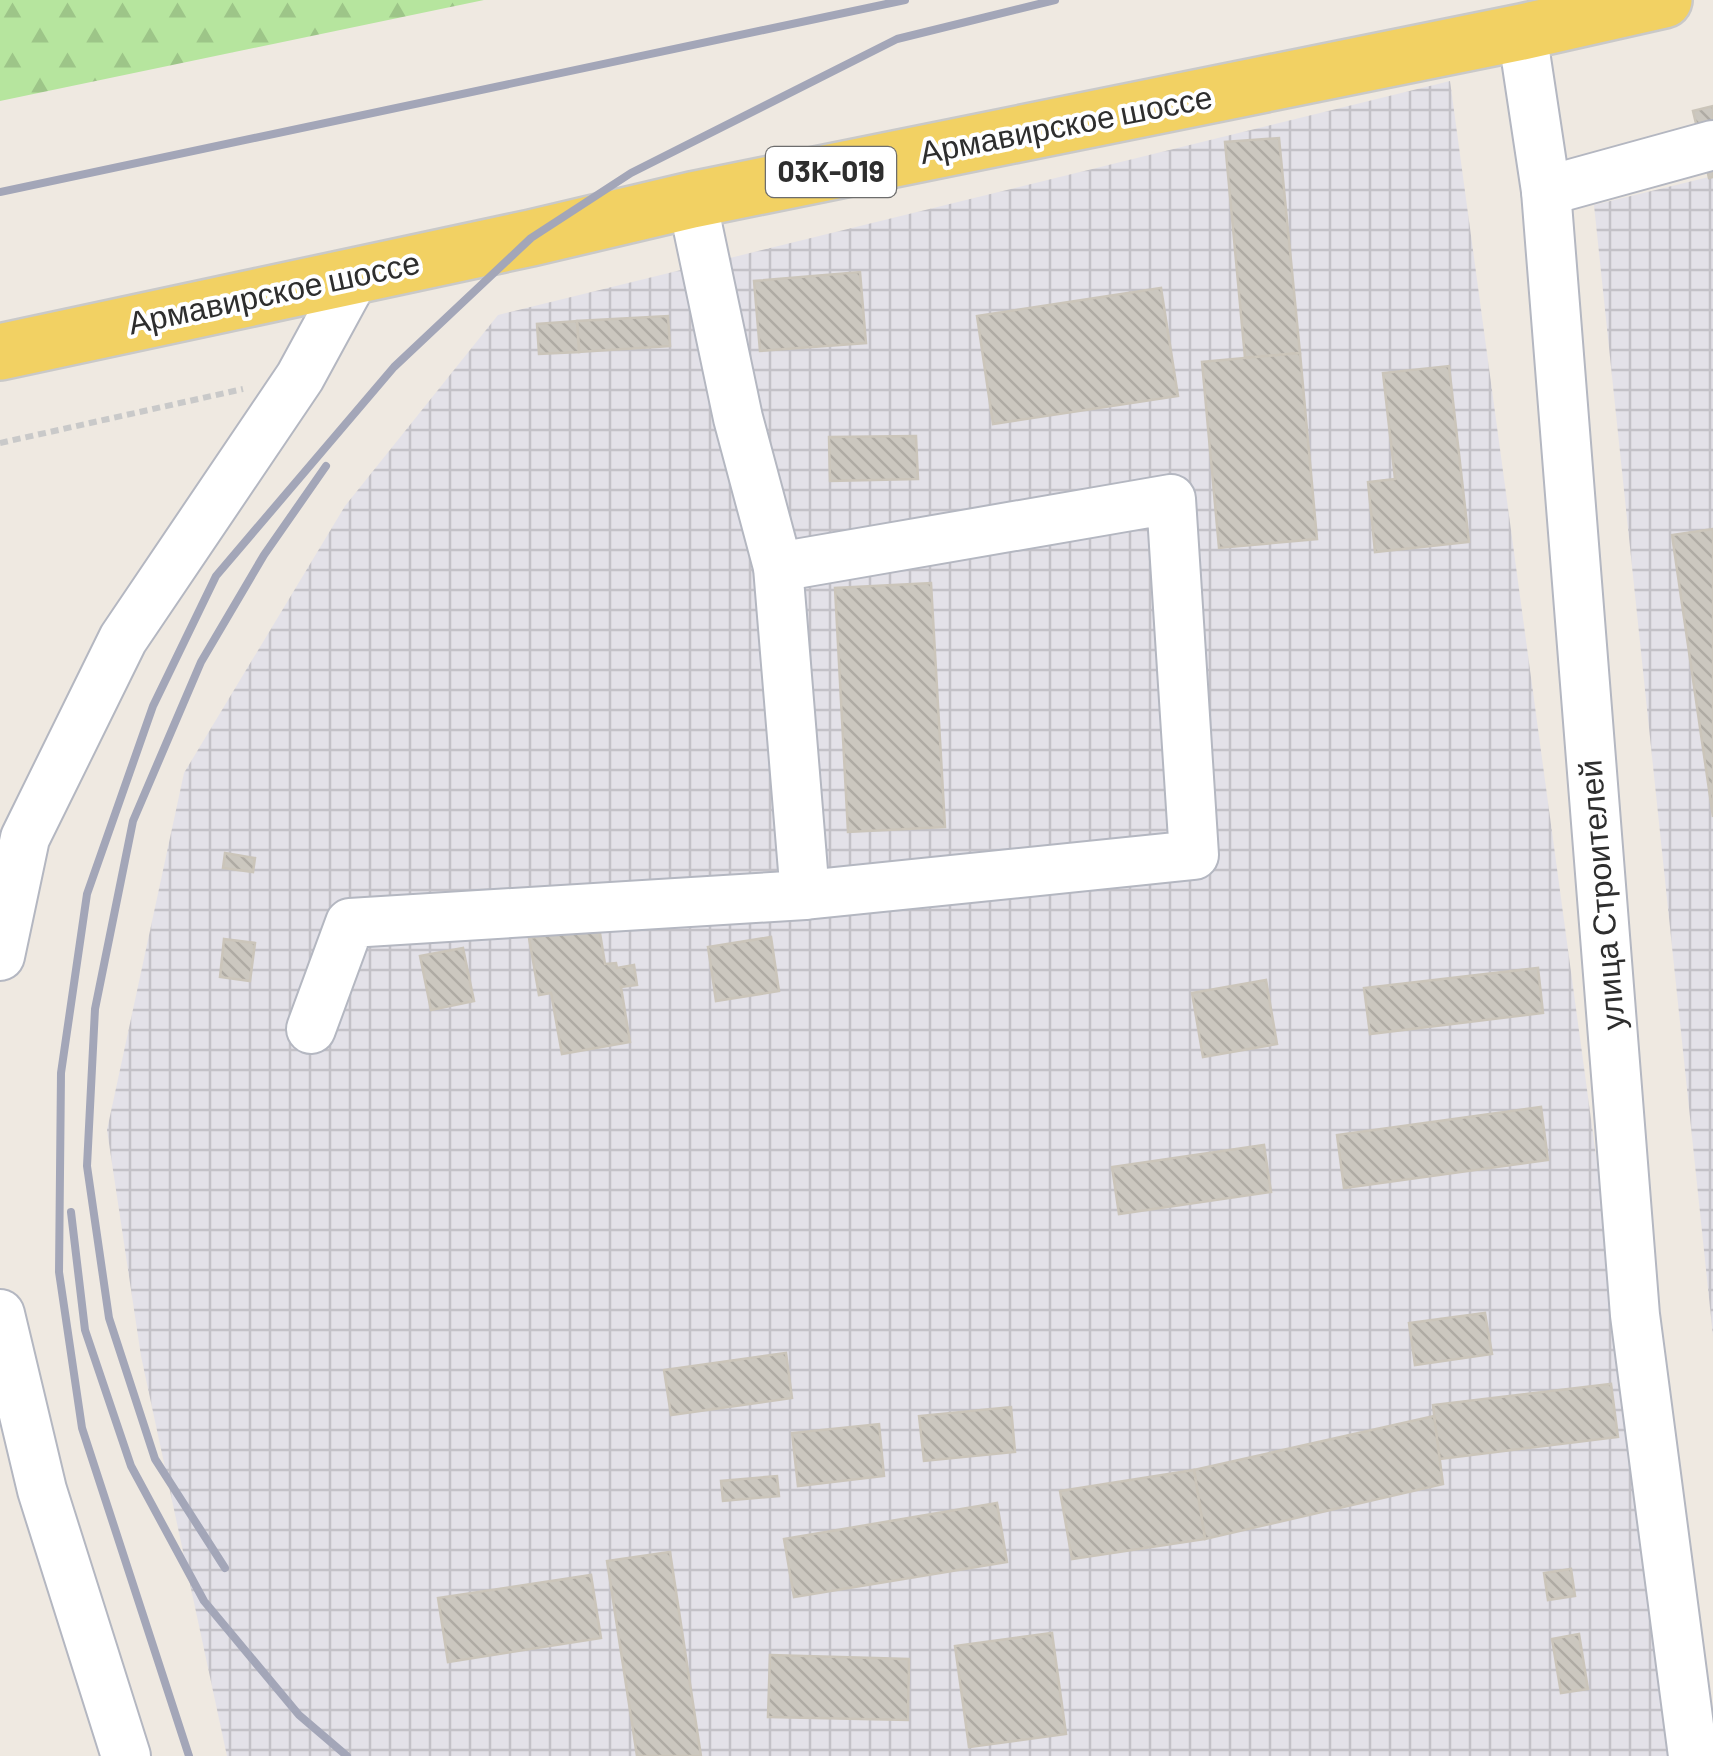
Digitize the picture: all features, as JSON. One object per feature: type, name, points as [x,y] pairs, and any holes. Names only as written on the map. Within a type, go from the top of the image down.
[{"type":"main road","name":"Армавирское шоссе","points":[[0,352],[692,200],[1664,0]]},
{"type":"street","name":"улица Строителей","points":[[1522,32],[1546,191],[1635,1315],[1693,1756]]},
{"type":"street","points":[[1546,191],[1713,145]]},
{"type":"street","points":[[692,200],[738,418],[778,567],[805,895]]},
{"type":"street","points":[[0,956],[25,838],[123,639],[300,377],[355,276]]},
{"type":"street","points":[[312,1029],[350,923],[805,895],[1194,855],[1170,499],[778,567]]},
{"type":"street","points":[[0,1314],[42,1490],[126,1756]]},
{"type":"path","points":[[0,442],[300,377]]},
{"type":"shaded area","points":[[1450,81],[1674,1756],[227,1756],[141,1356],[107,1130],[184,773],[345,506],[498,315]]},
{"type":"shaded area","points":[[1713,176],[1713,1336],[1594,205]]},
{"type":"green space","points":[[0,0],[484,0],[0,101]]},
{"type":"building","points":[[1713,106],[1713,177],[1709,178],[1693,111]]},
{"type":"building","points":[[1279,138],[1300,353],[1245,358],[1225,142]]},
{"type":"building","points":[[860,272],[866,343],[760,351],[754,281]]},
{"type":"building","points":[[1161,288],[1178,396],[993,424],[977,316]]},
{"type":"building","points":[[668,316],[670,346],[579,352],[577,321]]},
{"type":"building","points":[[577,321],[579,352],[539,354],[537,324]]},
{"type":"building","points":[[1300,353],[1317,539],[1219,548],[1202,362]]},
{"type":"building","points":[[1449,366],[1469,542],[1375,552],[1368,482],[1395,479],[1383,373]]},
{"type":"building","points":[[916,436],[918,479],[830,481],[829,437]]},
{"type":"building","points":[[1713,529],[1713,817],[1672,535]]},
{"type":"building","points":[[931,583],[945,827],[848,832],[835,588]]},
{"type":"building","points":[[225,853],[255,858],[253,872],[223,868]]},
{"type":"building","points":[[599,927],[605,964],[616,963],[617,968],[634,965],[637,985],[621,987],[630,1042],[562,1054],[551,993],[539,995],[529,938]]},
{"type":"building","points":[[771,937],[779,991],[716,1001],[708,947]]},
{"type":"building","points":[[224,939],[255,943],[250,981],[220,977]]},
{"type":"building","points":[[463,948],[474,1001],[431,1010],[420,956]]},
{"type":"building","points":[[1538,968],[1543,1013],[1370,1034],[1364,988]]},
{"type":"building","points":[[1266,980],[1277,1044],[1203,1057],[1192,993]]},
{"type":"building","points":[[1541,1107],[1548,1160],[1344,1188],[1337,1135]]},
{"type":"building","points":[[1264,1145],[1271,1192],[1119,1214],[1112,1167]]},
{"type":"building","points":[[1485,1313],[1492,1354],[1415,1365],[1409,1323]]},
{"type":"building","points":[[786,1353],[792,1398],[671,1415],[664,1370]]},
{"type":"building","points":[[1611,1384],[1618,1437],[1439,1459],[1433,1405]]},
{"type":"building","points":[[1011,1407],[1015,1452],[924,1461],[919,1416]]},
{"type":"building","points":[[1434,1416],[1443,1484],[1205,1539],[1194,1470]]},
{"type":"building","points":[[879,1424],[884,1476],[798,1486],[792,1433]]},
{"type":"building","points":[[1194,1470],[1205,1539],[1072,1559],[1060,1491]]},
{"type":"building","points":[[777,1476],[779,1496],[723,1501],[721,1481]]},
{"type":"building","points":[[997,1503],[1007,1562],[794,1597],[784,1539]]},
{"type":"building","points":[[670,1552],[701,1756],[637,1756],[607,1561]]},
{"type":"building","points":[[1571,1569],[1575,1596],[1548,1600],[1544,1573]]},
{"type":"building","points":[[591,1575],[601,1638],[448,1662],[438,1598]]},
{"type":"building","points":[[1052,1633],[1066,1734],[969,1747],[955,1646]]},
{"type":"building","points":[[1579,1634],[1588,1689],[1561,1693],[1552,1639]]},
{"type":"building","points":[[770,1655],[909,1659],[908,1720],[768,1717]]},
{"type":"railway","points":[[0,192],[905,0]]},
{"type":"railway","points":[[189,1756],[82,1428],[59,1272],[61,1073],[87,894],[153,706],[216,576],[394,367],[531,238],[631,173],[897,39],[1055,0]]},
{"type":"railway","points":[[225,1568],[155,1459],[109,1318],[87,1166],[95,1009],[133,821],[201,662],[264,555],[326,466]]},
{"type":"railway","points":[[71,1212],[85,1330],[131,1466],[204,1601],[299,1715],[347,1756]]}]
